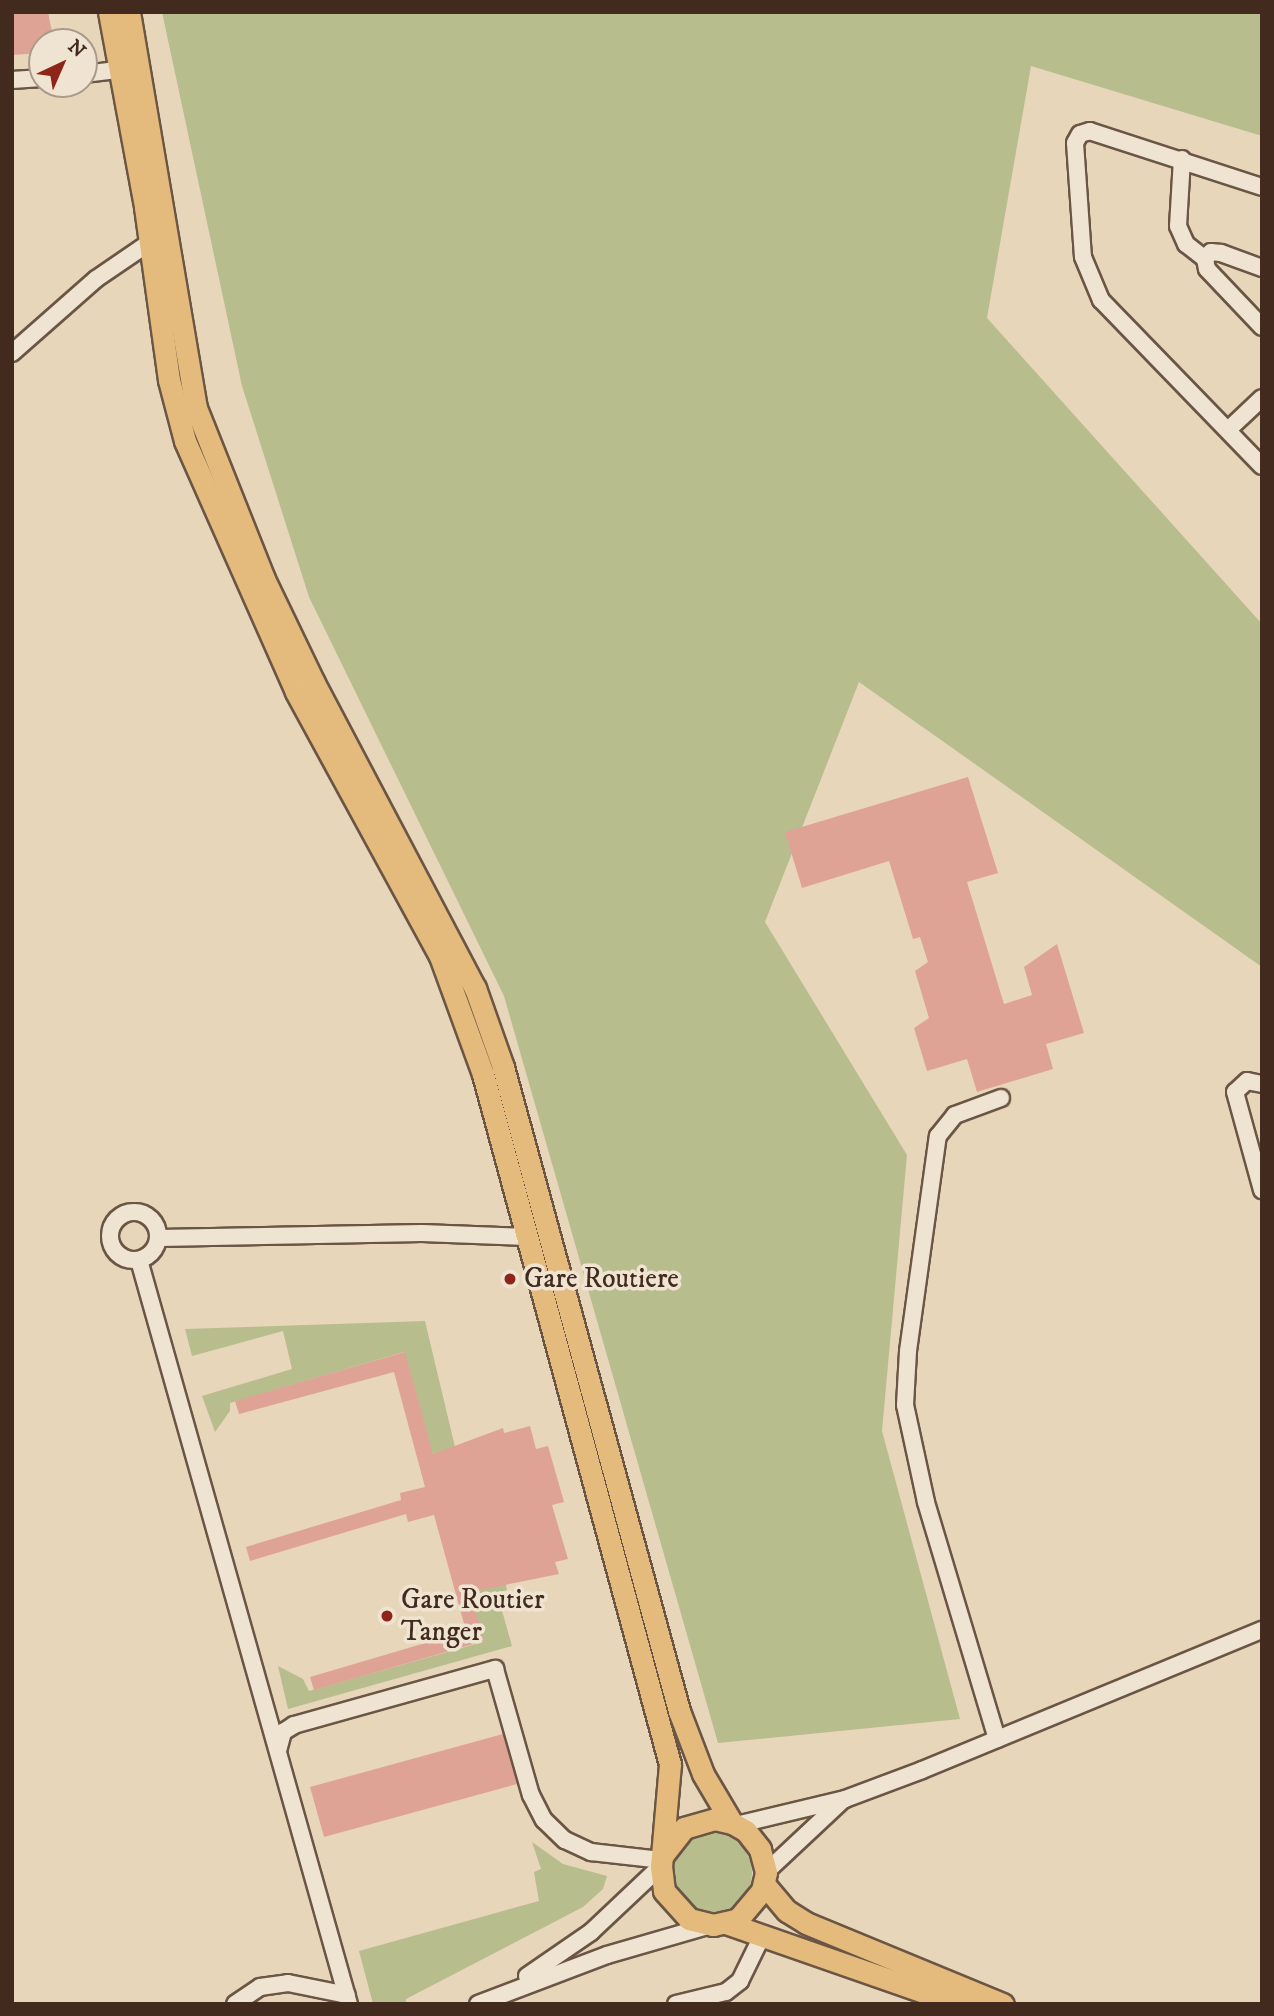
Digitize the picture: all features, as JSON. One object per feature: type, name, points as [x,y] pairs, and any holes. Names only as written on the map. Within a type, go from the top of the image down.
[{"type":"main road","points":[[109,12],[150,242],[169,380],[185,441],[296,692],[459,998],[670,1764],[662,1860],[670,1902],[689,1919],[762,1936],[959,2004]]},
{"type":"main road","points":[[129,12],[199,418],[264,579],[303,660],[475,988],[503,1067],[679,1711],[703,1774],[734,1824],[754,1839],[765,1878],[787,1911],[806,1923],[1003,2004]]},
{"type":"main road","points":[[662,1860],[684,1828],[699,1821],[734,1824]]},
{"type":"main road","points":[[719,1924],[748,1911],[765,1878]]},
{"type":"street","points":[[98,72],[119,70]]},
{"type":"street","points":[[1262,187],[1090,131],[1080,134],[1075,143],[1083,257],[1101,300],[1262,466]]},
{"type":"street","points":[[1182,159],[1178,226],[1186,244],[1205,259],[1207,269],[1262,327]]},
{"type":"street","points":[[12,353],[96,279],[150,242]]},
{"type":"street","points":[[1205,259],[1211,252],[1221,253],[1262,268]]},
{"type":"street","points":[[1229,429],[1262,398]]},
{"type":"street","points":[[1262,1084],[1247,1081],[1236,1087],[1254,1138],[1262,1190]]},
{"type":"street","points":[[998,1738],[926,1502],[905,1405],[908,1352],[938,1136],[955,1115],[1001,1098]]},
{"type":"street","points":[[126,1212],[142,1213],[155,1223],[159,1238],[153,1251],[139,1260],[123,1257],[112,1246],[113,1222],[126,1212]]},
{"type":"street","points":[[159,1238],[422,1233],[527,1237]]},
{"type":"street","points":[[139,1260],[348,1999]]},
{"type":"street","points":[[734,1824],[845,1798],[1262,1630]]},
{"type":"street","points":[[278,1758],[280,1738],[294,1725],[495,1669],[531,1795],[544,1820],[565,1840],[591,1852],[662,1860]]},
{"type":"street","points":[[765,1878],[845,1798]]},
{"type":"street","points":[[511,1988],[591,1932],[662,1860]]},
{"type":"street","points":[[478,2004],[511,1988],[719,1924]]},
{"type":"street","points":[[676,2004],[733,1987],[762,1936]]},
{"type":"street","points":[[235,2004],[260,1987],[288,1983],[348,1999]]},
{"type":"green space","points":[[162,12],[1262,12],[1262,136],[1031,66],[987,318],[1262,624],[1262,967],[859,682],[765,922],[907,1155],[882,1431],[960,1719],[718,1743],[504,996],[309,597],[242,386]]},
{"type":"green space","points":[[425,1321],[455,1447],[437,1469],[404,1352],[230,1403],[230,1411],[215,1432],[202,1396],[292,1369],[283,1331],[192,1356],[185,1329]]},
{"type":"green space","points":[[467,1580],[505,1581],[507,1590],[497,1593],[512,1646],[288,1709],[278,1666],[303,1679],[309,1691],[483,1642]]},
{"type":"green space","points":[[711,1832],[727,1835],[740,1844],[749,1857],[752,1873],[749,1889],[740,1902],[727,1911],[711,1914],[695,1911],[682,1902],[673,1889],[670,1873],[673,1857],[682,1844],[695,1835]]},
{"type":"green space","points":[[532,1842],[563,1864],[607,1876],[603,1889],[583,1907],[406,1999],[406,2004],[373,2004],[359,1951],[539,1901],[534,1872],[541,1869]]},
{"type":"building","points":[[12,12],[48,12],[51,28],[28,28],[28,54],[12,55]]},
{"type":"building","points":[[968,777],[998,873],[967,882],[1004,1004],[1032,995],[1024,967],[1057,944],[1084,1033],[1046,1044],[1053,1069],[977,1092],[967,1059],[927,1071],[914,1028],[929,1018],[915,971],[928,962],[920,937],[913,939],[889,861],[802,888],[785,832]]},
{"type":"building","points":[[405,1352],[433,1454],[503,1428],[504,1433],[530,1426],[536,1449],[548,1446],[564,1502],[552,1505],[568,1559],[555,1562],[559,1574],[470,1592],[484,1641],[314,1690],[310,1677],[466,1631],[434,1515],[408,1522],[406,1514],[250,1561],[246,1547],[401,1500],[400,1493],[425,1487],[394,1372],[239,1414],[235,1401]]},
{"type":"building","points":[[503,1734],[517,1784],[324,1837],[310,1787]]},
{"type":"place","name":"Gare Routiere","points":[[510,1279]]},
{"type":"place","name":"Gare Routier Tanger","points":[[387,1616]]}]
